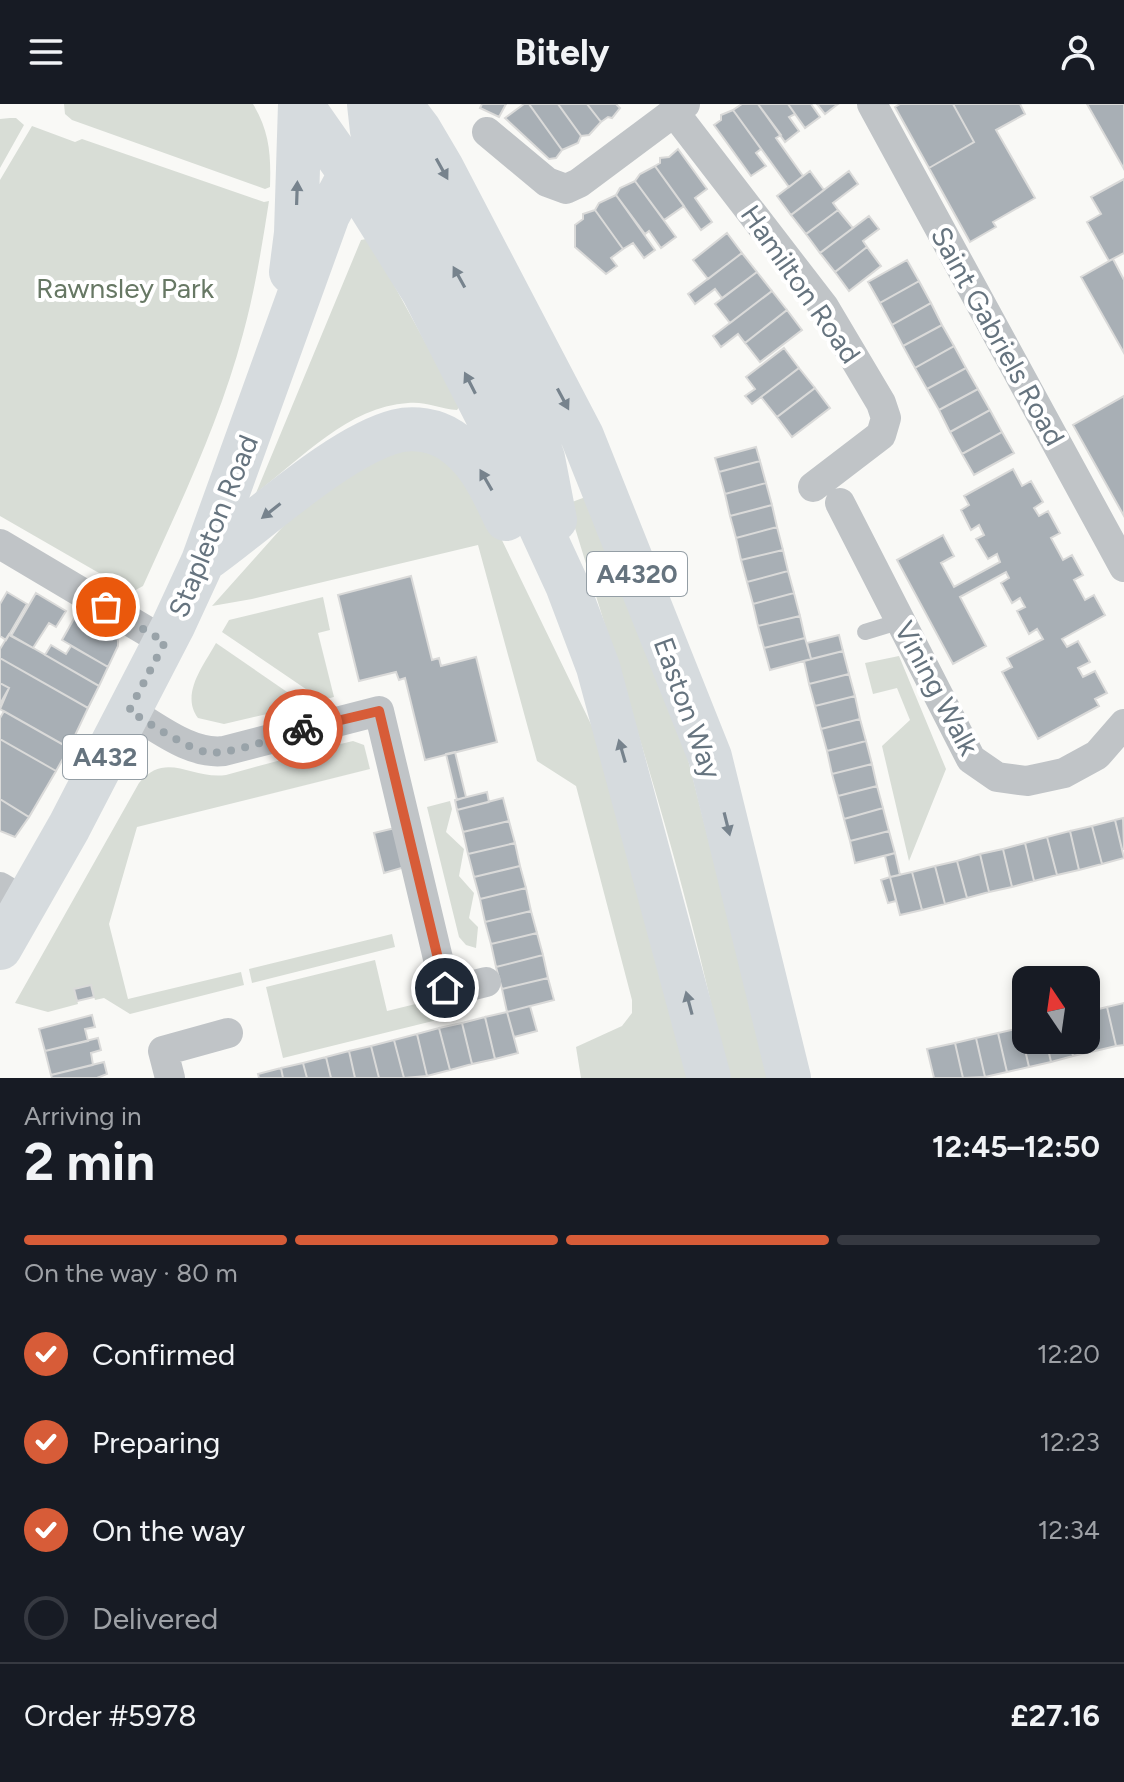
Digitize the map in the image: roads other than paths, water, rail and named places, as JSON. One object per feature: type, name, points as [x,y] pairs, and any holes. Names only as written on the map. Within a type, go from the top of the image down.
[{"type":"main road","name":"A4320","points":[[301,104],[350,174],[423,291],[508,457],[567,585],[598,667],[709,1078]]},
{"type":"main road","points":[[279,353],[296,233],[301,104]]},
{"type":"main road","points":[[336,104],[350,174]]},
{"type":"main road","name":"Stapleton Road","points":[[0,948],[13,894],[69,827],[165,642],[203,561],[279,353],[321,306],[345,238],[360,104]]},
{"type":"main road","points":[[369,104],[372,131],[440,241],[520,393],[543,458],[567,585]]},
{"type":"main road","name":"Easton Way","points":[[411,112],[582,436],[710,757],[789,1078]]},
{"type":"main road","points":[[203,561],[359,448],[390,433],[407,429],[441,435],[457,444],[483,472],[521,549],[598,667]]},
{"type":"street","name":"Saint Gabriels Road","points":[[872,104],[1124,567]]},
{"type":"street","points":[[487,132],[547,182],[566,189],[579,183],[679,108]]},
{"type":"street","name":"Hamilton Road","points":[[679,108],[824,307],[881,403],[886,418],[881,435],[813,487]]},
{"type":"street","name":"Vining Walk","points":[[840,503],[971,759],[997,777],[1027,781],[1064,773],[1097,755],[1124,724]]},
{"type":"street","points":[[0,544],[165,642]]},
{"type":"street","points":[[129,711],[191,746],[208,752],[224,751],[379,711],[446,992],[486,982]]},
{"type":"street","points":[[170,1078],[163,1051],[228,1033]]},
{"type":"lane","points":[[865,632],[901,621]]},
{"type":"park label","name":"Rawnsley Park","points":[[125,288]]}]
